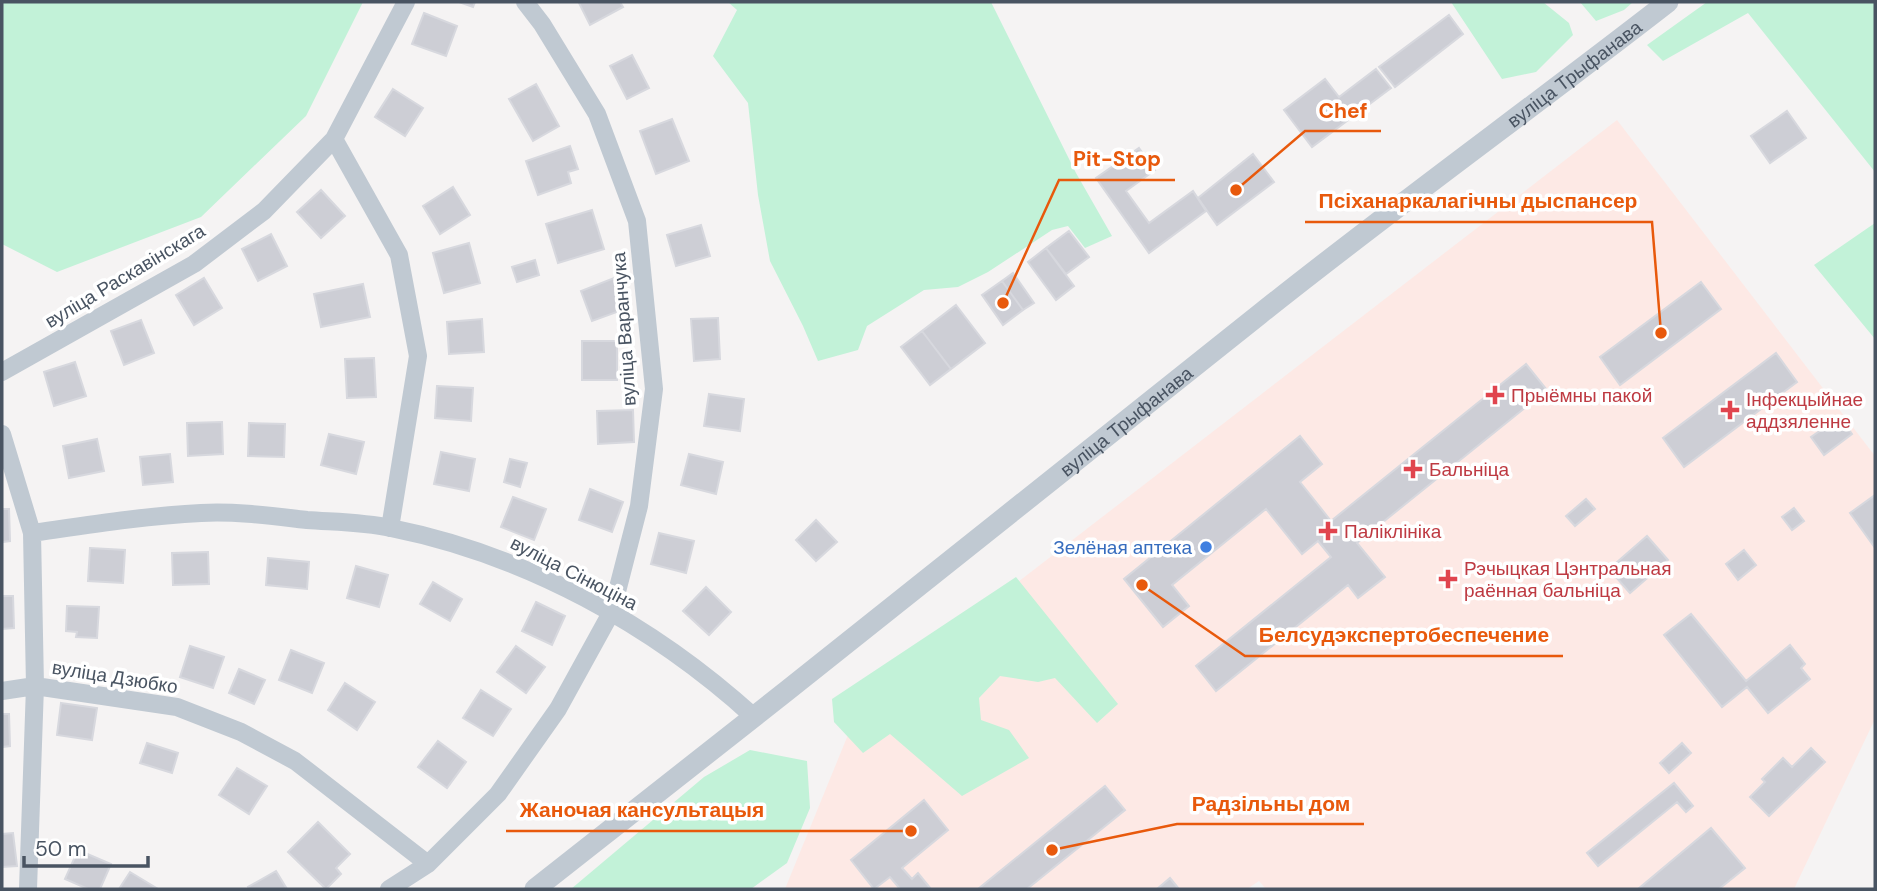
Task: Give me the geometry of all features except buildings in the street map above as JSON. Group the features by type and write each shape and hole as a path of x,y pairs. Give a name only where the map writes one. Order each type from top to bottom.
{"street":[{"name":"вуліца Раскавінскага","path":"2,372 194,264 264,211 334,139 406,2"},
{"name":"вуліца Варанчука","path":"389,889 428,864 498,794 558,709 611,611 639,506 654,389 637,221 597,114 542,23 525,2"},
{"name":"вуліца Трыфанава","path":"535,889 1310,275 1668,2"},
{"path":"334,139 399,255 418,356 390,528"},
{"path":"2,434 32,533 35,686 28,889"},
{"name":"вуліца Сінюціна","path":"32,533 114,521 204,513 283,517 390,528 499,558 611,611 723,688 754,717"},
{"name":"вуліца Дзюбко","path":"2,691 35,686 177,707 241,732 295,761 428,864"}],"shaded area":[{"name":"Рэчыцкая Цэнтральная раённая бальніца","path":"1617,120 1875,456 1875,719 1794,889 1266,889 1259,881 1247,889 785,889 861,703"}],"green space":[{"path":"2,2 363,2 306,116 201,217 57,272 2,244"},
{"path":"728,2 991,2 1076,173 1112,236 1085,248 1068,226 1052,230 988,272 958,287 924,290 867,326 858,350 818,361 770,261 758,195 748,103 713,56 737,10"},
{"path":"1451,2 1543,2 1569,23 1573,35 1536,72 1502,79"},
{"path":"1580,2 1633,2 1624,10 1596,21"},
{"path":"1707,2 1875,2 1875,172 1748,13 1663,61 1647,45"},
{"path":"1875,223 1875,339 1814,265"},
{"path":"1016,577 1118,704 1097,723 1055,678 1038,682 1000,676 979,698 981,720 1009,730 1029,758 962,796 890,734 863,753 834,722 832,699"},
{"path":"750,750 807,761 810,808 787,863 751,889 571,889 704,777"}],"place":[{"name":"Chef","path":"1236,190"},
{"name":"Pit-Stop","path":"1003,303"},
{"name":"Псіханаркалагічны дыспансер","path":"1661,333"},
{"name":"Прыёмны пакой","path":"1495,395"},
{"name":"Інфекцыйнае аддзяленне","path":"1730,410"},
{"name":"Бальніца","path":"1413,469"},
{"name":"Паліклініка","path":"1328,531"},
{"name":"Зелёная аптека","path":"1206,547"},
{"name":"Рэчыцкая Цэнтральная раённая бальніца","path":"1448,579"},
{"name":"Белсудэкспертобеспечение","path":"1142,585"},
{"name":"Жаночая кансультацыя","path":"911,831"},
{"name":"Радзільны дом","path":"1052,850"}]}
